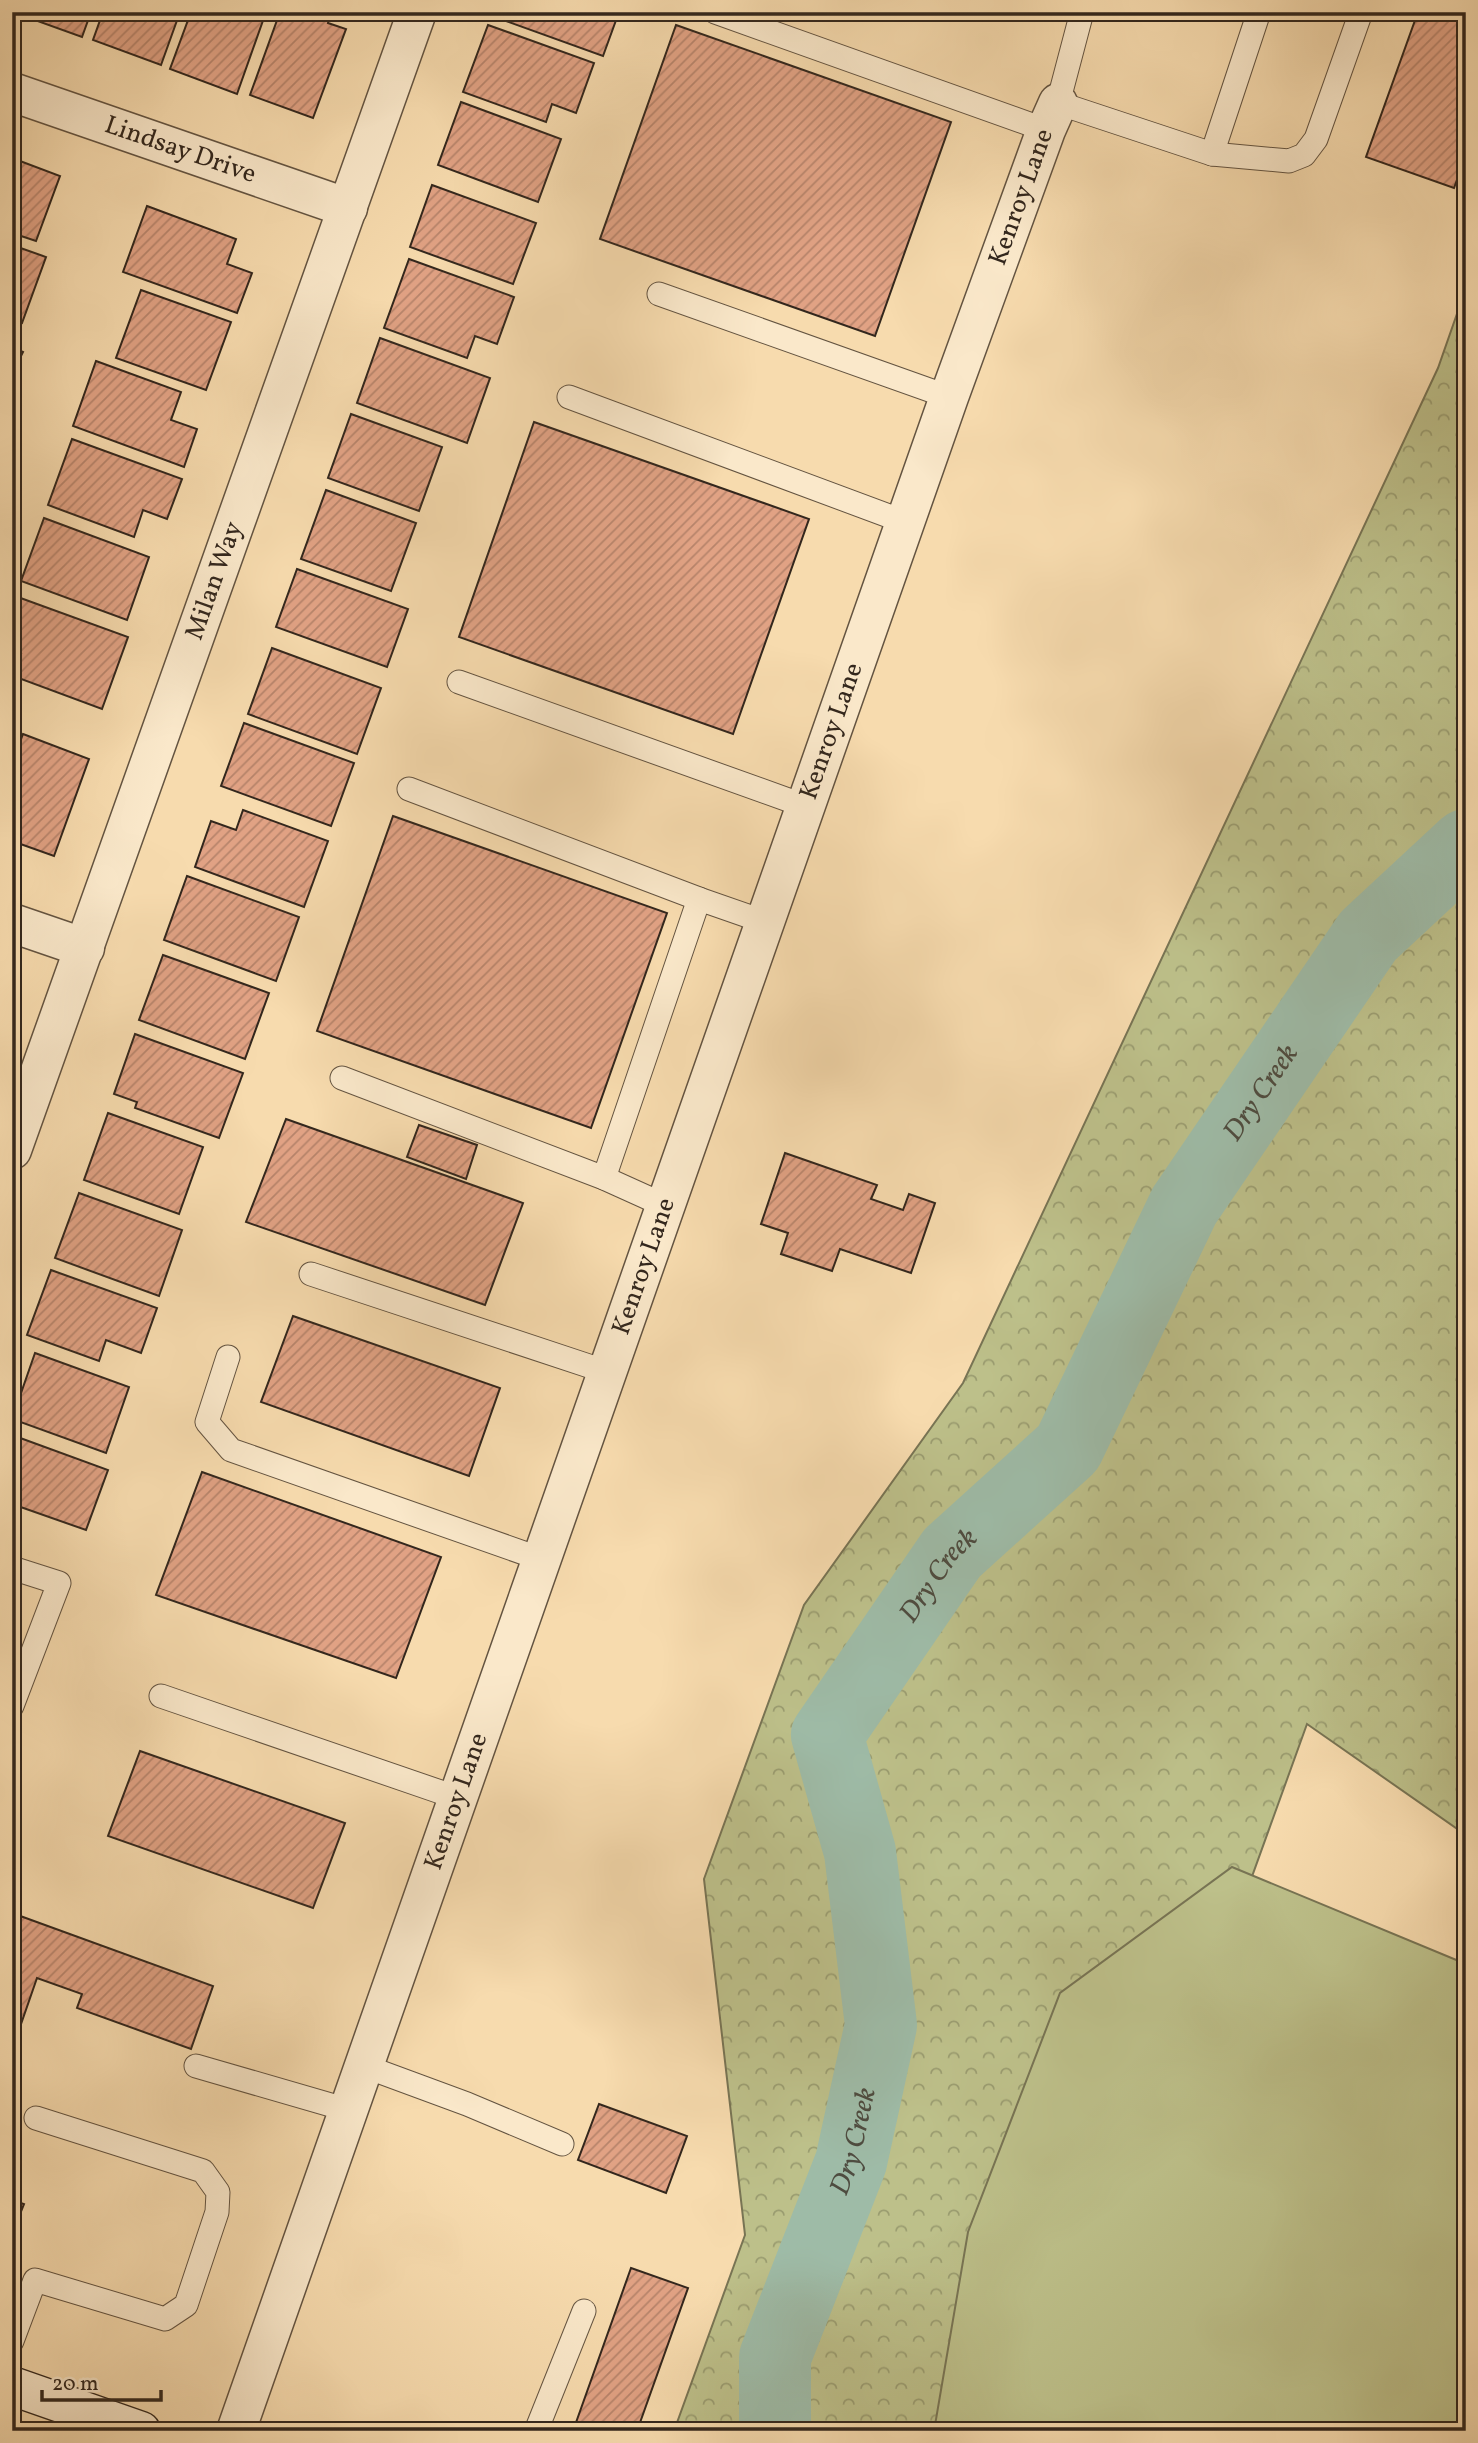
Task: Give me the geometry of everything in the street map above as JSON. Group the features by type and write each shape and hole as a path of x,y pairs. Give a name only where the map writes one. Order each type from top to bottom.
{"street":[{"name":"Milan Way","path":"12,1150 416,12"},
{"name":"Lindsay Drive","path":"12,92 348,208"},
{"name":"Kenroy Lane","path":"236,2431 949,397 1052,117"},
{"path":"12,923 85,948"},
{"path":"13,2388 141,2431"}],"lane":[{"path":"715,12 1052,117 1212,154 1289,161 1304,155 1316,139 1361,12"},
{"path":"1052,117 1082,12"},
{"path":"1212,154 1259,12"},
{"path":"659,294 949,397"},
{"path":"569,397 905,522"},
{"path":"459,681 805,806"},
{"path":"409,789 765,922"},
{"path":"604,1178 699,899"},
{"path":"342,1078 604,1178 666,1206"},
{"path":"311,1274 607,1372"},
{"path":"228,1357 207,1422 231,1450 541,1559"},
{"path":"12,1568 59,1583 12,1706"},
{"path":"161,1696 458,1798"},
{"path":"196,2066 348,2110"},
{"path":"364,2066 467,2104 562,2144"},
{"path":"12,2341 36,2280 165,2319 186,2305 217,2212 218,2192 203,2171 36,2118"},
{"path":"536,2431 584,2311"}],"green space":[{"path":"1466,288 1466,1835 1307,1724 1052,2431 674,2431 745,2235 704,1879 804,1605 963,1383 1438,368"},
{"path":"1232,1867 1466,1964 1466,2431 934,2431 968,2232 1060,1993"}],"building":[{"path":"91,12 82,37 18,14"},
{"path":"103,12 180,12 161,65 93,40"},
{"path":"191,12 266,12 237,94 170,69"},
{"path":"280,12 331,12 328,23 346,29 313,118 250,95"},
{"path":"494,12 619,12 603,56 492,16"},
{"path":"1418,12 1466,12 1466,155 1454,188 1366,157"},
{"path":"488,25 594,63 576,113 552,104 546,122 463,92"},
{"path":"676,25 951,122 875,336 600,239"},
{"path":"461,102 561,139 538,202 438,165"},
{"path":"12,158 60,176 36,241 12,233"},
{"path":"432,185 536,223 513,284 410,247"},
{"path":"147,206 236,239 227,264 252,273 237,313 123,272"},
{"path":"12,245 46,257 22,323 12,320"},
{"path":"409,259 514,297 497,344 475,336 467,358 384,328"},
{"path":"141,290 231,322 206,390 116,358"},
{"path":"380,338 490,378 467,443 357,403"},
{"path":"12,347 23,352 12,374"},
{"path":"96,361 181,392 171,420 197,429 184,467 73,426"},
{"path":"351,414 442,447 419,511 328,478"},
{"path":"534,422 809,519 733,734 459,637"},
{"path":"72,439 182,479 167,519 143,510 134,537 48,505"},
{"path":"326,490 416,523 391,591 301,559"},
{"path":"44,518 149,557 127,620 21,581"},
{"path":"297,569 408,609 387,667 276,627"},
{"path":"15,596 128,637 102,709 13,676 21,654 12,651 12,602"},
{"path":"272,648 381,688 357,754 248,714"},
{"path":"244,723 354,763 331,826 221,786"},
{"path":"23,734 89,759 54,856 12,841 12,763"},
{"path":"243,810 328,841 304,907 195,867 211,821 236,830"},
{"path":"393,816 667,913 591,1128 317,1031"},
{"path":"187,876 299,917 276,981 164,940"},
{"path":"163,955 269,993 245,1059 139,1020"},
{"path":"135,1034 243,1073 219,1138 135,1108 137,1102 114,1094"},
{"path":"108,1113 203,1147 179,1214 84,1180"},
{"path":"286,1119 523,1203 485,1305 246,1222"},
{"path":"419,1125 477,1145 466,1179 407,1157"},
{"path":"785,1153 877,1185 871,1199 903,1210 909,1194 935,1203 911,1273 840,1249 832,1271 781,1254 788,1233 761,1224"},
{"path":"79,1193 182,1230 159,1296 55,1258"},
{"path":"51,1270 157,1308 141,1353 106,1340 99,1361 27,1335"},
{"path":"293,1316 500,1388 469,1476 261,1402"},
{"path":"35,1353 129,1387 106,1453 12,1419"},
{"path":"12,1435 108,1470 86,1530 12,1504"},
{"path":"202,1472 441,1557 396,1678 156,1595"},
{"path":"140,1751 345,1823 313,1908 108,1836"},
{"path":"12,1913 213,1986 191,2049 77,2008 82,1994 37,1978 12,2050"},
{"path":"599,2104 687,2136 666,2193 578,2160"},
{"path":"12,2159 20,2162 12,2183"},
{"path":"12,2200 24,2204 12,2234"},
{"path":"631,2268 688,2288 637,2431 573,2431"}],"waterway":[{"name":"Dry Creek","path":"775,2431 775,2357 851,2162 881,2025 860,1852 827,1735 952,1553 1068,1448 1184,1206 1368,936 1466,845"}]}
